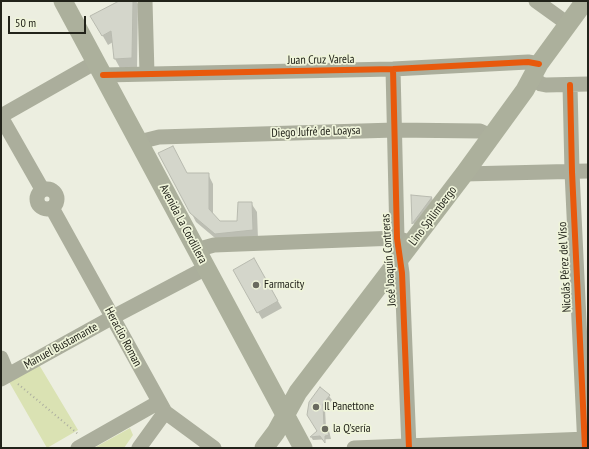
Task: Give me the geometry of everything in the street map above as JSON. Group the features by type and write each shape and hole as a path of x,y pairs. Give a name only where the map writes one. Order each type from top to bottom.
{"main road":[{"name":"Avenida La Cordillera","path":"63,1 303,448"},
{"name":"Lino Spilimbergo","path":"264,448 276,432 298,392 400,260 405,241 464,174 525,90 536,70 585,1"}],"street":[{"path":"145,1 147,74"},
{"path":"536,1 568,24"},
{"name":"Juan Cruz Varela","path":"2,112 99,68 147,74 393,70 528,62 536,70 541,84 588,84"},
{"name":"José Joaquín Contreras","path":"393,70 395,130 405,241"},
{"name":"Nicolás Pérez del Viso","path":"570,85 572,172 586,442"},
{"name":"Heraclio Roman","path":"2,112 42,189 37,197 38,203 45,209 52,208 162,407 214,448"},
{"name":"Diego Jufré de Loaysa","path":"139,142 159,137 395,130 480,131 492,136"},
{"path":"464,174 588,172"},
{"path":"196,250 214,244 405,241"},
{"name":"José Joaquín Contreras","path":"400,260 402,273 408,447"},
{"name":"Manuel Bustamante","path":"4,377 206,268"},
{"path":"1,358 4,377"},
{"path":"83,445 162,407"},
{"path":"140,448 162,407"},
{"path":"354,448 586,442"}],"path":[{"path":"4,377 83,445"}],"green space":[{"path":"38,363 78,430 47,448 8,380"},
{"path":"130,428 133,435 124,448 94,448"}],"building":[{"path":"119,1 133,1 132,58 114,59 111,31 102,36 90,16"},
{"path":"173,146 187,173 209,173 209,209 220,221 237,221 238,202 252,202 253,230 215,234 190,213 158,153"},
{"path":"411,195 432,197 412,224"},
{"name":"Farmacity","path":"254,258 278,301 257,313 233,270"},
{"name":"Il Panettone","path":"320,387 330,395 323,404 324,427 327,426 329,435 325,436 325,443 320,436 310,437 317,431 307,415 309,402"}],"cycle path":[{"path":"103,75 393,69 528,62 539,64"},
{"path":"393,69 397,238 402,273 409,448"},
{"path":"570,85 572,172 585,448"}],"place":[{"name":"Farmacity","path":"256,285"},
{"name":"Il Panettone","path":"316,407"},
{"name":"la Q'sería","path":"325,429"}]}
